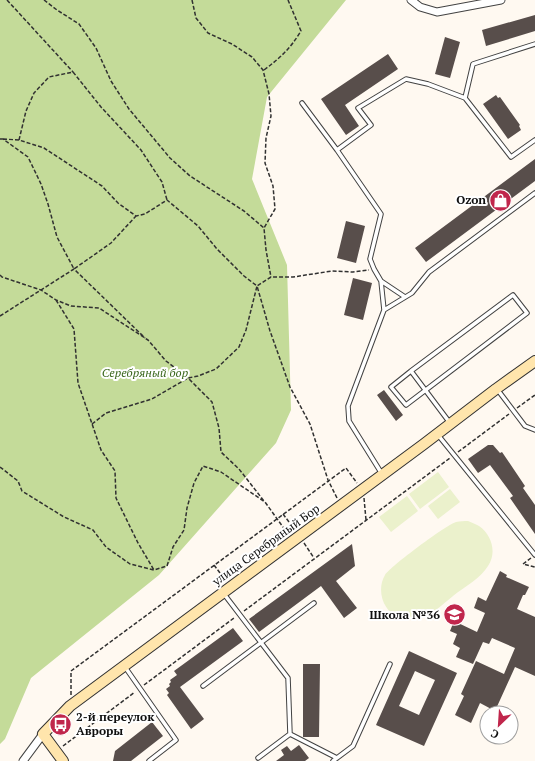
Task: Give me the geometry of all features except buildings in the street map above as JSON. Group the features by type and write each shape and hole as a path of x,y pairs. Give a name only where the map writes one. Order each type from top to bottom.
{"street":[{"path":"411,0 420,7 437,12 501,0"},
{"name":"улица Серебряный Бор","path":"23,761 43,734 70,706 363,490 496,389 535,362"},
{"path":"43,734 63,761"}],"lane":[{"path":"465,98 474,64 535,44"},
{"path":"337,150 371,125 358,108 406,79 428,84 465,98 511,157 535,140"},
{"path":"302,103 337,150 381,214 370,258 381,281 384,310 348,406 349,422 383,475"},
{"path":"384,310 412,293 429,272 535,193"},
{"path":"381,281 405,297"},
{"path":"513,295 527,313 406,405 391,387 412,371 513,295"},
{"path":"412,371 451,423"},
{"path":"496,389 525,426 535,430"},
{"path":"437,434 535,556"},
{"path":"227,590 240,614 288,678 290,734"},
{"path":"203,686 314,603"},
{"path":"333,761 353,746 390,664"},
{"path":"124,666 176,740 149,761"},
{"path":"290,734 338,758"},
{"path":"258,758 290,734"}],"path":[{"path":"6,0 73,72 100,107 141,150 162,182 167,200 198,226 233,265 257,286 270,331 290,387 310,424 328,480 341,506"},
{"path":"44,0 79,24 96,48 111,81 129,109 170,158 190,176 244,212 264,228"},
{"path":"192,0 196,18 208,33 232,44 252,57 263,70 269,94 271,116 266,138 265,163 274,186 275,209 264,228 271,277"},
{"path":"263,70 281,58 294,44 301,31 288,0"},
{"path":"19,140 26,111 34,93 50,78 73,72"},
{"path":"0,139 19,140 44,148 102,186 118,203 136,216"},
{"path":"3,139 28,157 41,184 57,237 74,270 148,340 166,361 188,378 212,402 219,428 221,452 239,470 265,502 293,541"},
{"path":"0,316 74,270 111,243 136,216 145,214 167,200"},
{"path":"92,424 106,413 152,400 188,378 216,369 239,347 246,330 257,286 271,277 293,277 332,271 353,272 374,269"},
{"path":"0,275 41,290 56,300 71,306 99,308 148,340"},
{"path":"56,300 74,329 78,383 101,450 115,471 116,498 154,570"},
{"path":"55,751 535,395"},
{"path":"0,467 18,481 22,491 64,517 93,530 106,547 130,564 154,570 167,566 173,547 184,530 187,508 194,483 203,466 221,472 265,502"},
{"path":"70,706 71,671 346,468 363,490 366,520"},
{"path":"535,556 523,564 535,567"},
{"path":"214,565 227,590"}],"green space":[{"name":"Серебряный бор","path":"0,0 346,0 267,97 252,179 287,265 291,410 276,443 159,575 31,678 5,739 0,744"},
{"path":"438,472 449,487 420,509 409,494"},
{"path":"450,489 460,502 438,519 428,506"},
{"path":"407,496 418,511 391,532 379,517"},
{"path":"460,521 468,521 479,526 487,534 492,544 493,550 491,561 485,570 472,582 428,615 418,619 407,620 394,615 389,611 385,606 381,594 381,587 382,581 389,570 407,555 450,525"}],"place":[{"name":"Ozon","path":"501,200"},
{"name":"Школа №36","path":"455,615"},
{"name":"2-й переулок Авроры","path":"61,724"}]}
